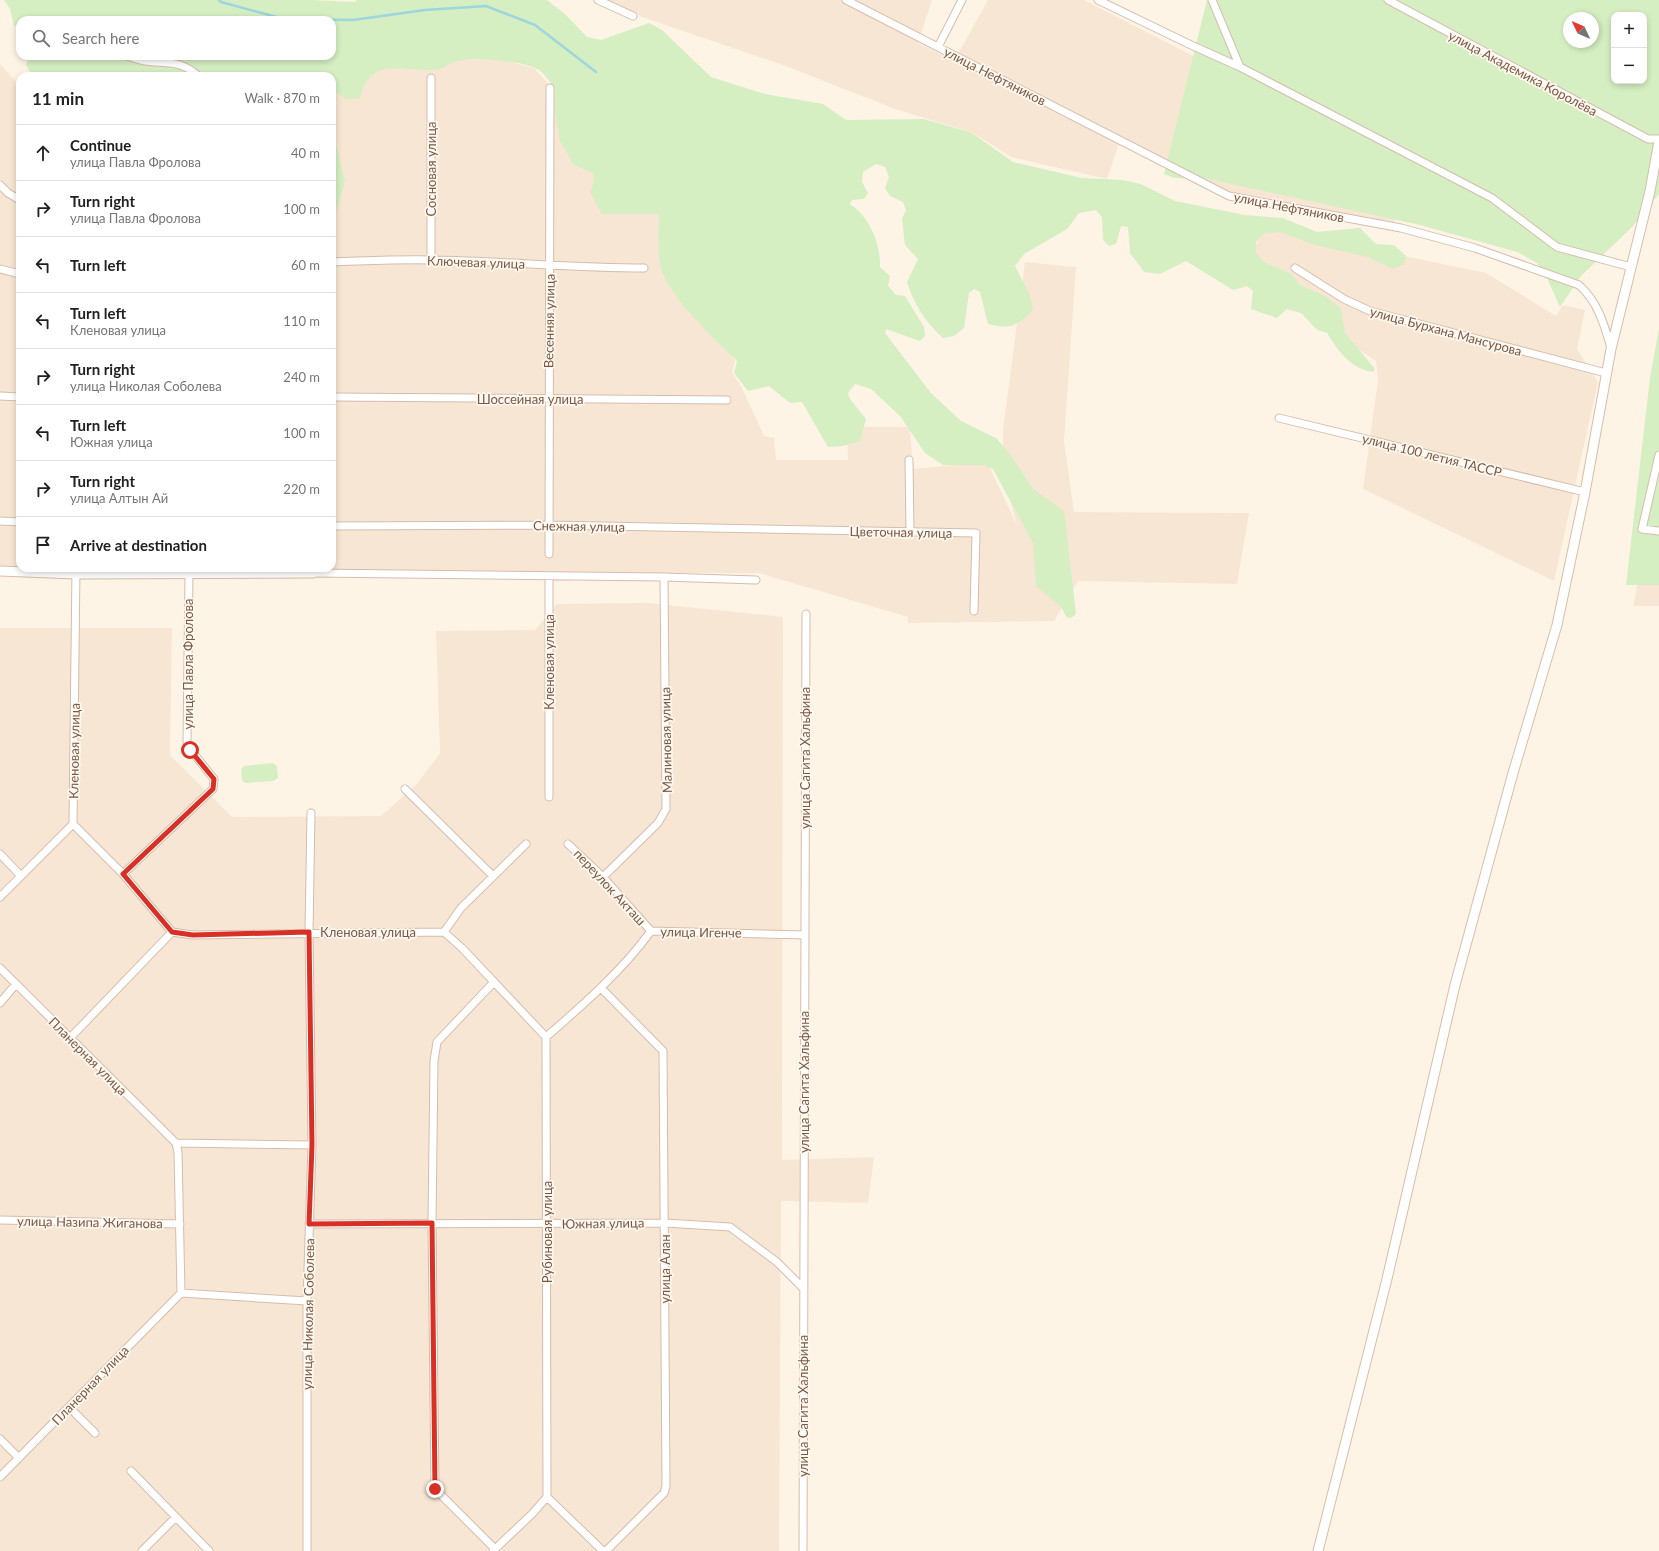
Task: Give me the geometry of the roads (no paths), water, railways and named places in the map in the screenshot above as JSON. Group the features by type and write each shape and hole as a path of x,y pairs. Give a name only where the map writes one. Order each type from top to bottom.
{"street":[{"path":"598,0 633,16"},
{"name":"улица Нефтяников","path":"846,0 907,33 938,47 1229,196 1401,228 1475,248 1579,285 1588,294 1601,316 1611,348"},
{"path":"938,47 962,0"},
{"path":"1098,0 1240,67 1492,198 1557,247 1631,267"},
{"path":"1212,0 1240,67"},
{"name":"улица Академика Королёва","path":"1388,0 1615,122 1648,139 1659,140"},
{"path":"141,60 180,64 194,72"},
{"name":"Сосновая улица","path":"431,78 432,260"},
{"name":"Весенняя улица","path":"549,554 548,399 550,88"},
{"path":"1318,1551 1387,1279 1455,985 1513,773 1557,625 1585,492 1611,348 1650,191 1659,140"},
{"path":"0,185 8,193 16,198"},
{"name":"Ключевая улица","path":"336,262 432,260 550,264 604,268 644,268"},
{"name":"улица Бурхана Мансурова","path":"1295,268 1344,299 1370,311 1606,373"},
{"path":"0,269 16,273"},
{"path":"0,396 16,397"},
{"name":"Шоссейная улица","path":"336,397 727,400"},
{"name":"улица 100 летия ТАССР","path":"1279,418 1585,492"},
{"path":"1659,455 1642,529 1659,531"},
{"path":"909,460 910,532"},
{"path":"0,521 16,522"},
{"name":"Снежная улица","path":"336,526 550,525 827,530"},
{"name":"Цветочная улица","path":"827,530 976,533 974,611"},
{"path":"0,571 16,571"},
{"name":"Кленовая улица","path":"73,824 76,572"},
{"path":"114,572 189,574 664,577 756,580"},
{"name":"улица Павла Фролова","path":"123,874 213,789 214,779 190,750 187,742 189,574"},
{"name":"Кленовая улица","path":"549,576 549,797"},
{"name":"Малиновая улица","path":"602,877 658,823 666,809 664,577"},
{"name":"улица Сагита Хальфина","path":"803,1551 806,614"},
{"path":"405,790 493,876"},
{"name":"улица Николая Соболева","path":"307,1551 307,1301 312,1145 309,932 311,813"},
{"path":"0,897 73,824 123,874 172,932 70,1038"},
{"path":"526,844 461,908 444,932 462,948 493,983 546,1037"},
{"name":"переулок Акташ","path":"568,844 602,877 651,931"},
{"path":"0,854 21,876"},
{"name":"улица Игенче","path":"546,1037 601,988 639,948 651,931 804,935"},
{"name":"Кленовая улица","path":"172,932 193,935 309,932 444,932"},
{"name":"Планерная улица","path":"0,968 176,1143"},
{"path":"493,983 437,1042 434,1061 432,1223 435,1489 494,1550 532,1514 547,1497 603,1551"},
{"path":"0,1003 16,984"},
{"name":"улица Алан","path":"601,988 663,1051 665,1223 666,1486 664,1493 606,1551"},
{"name":"Рубиновая улица","path":"546,1037 547,1497"},
{"path":"307,1301 181,1293 178,1152 176,1143 312,1145"},
{"name":"улица Назипа Жиганова","path":"0,1220 180,1224"},
{"name":"Южная улица","path":"309,1224 665,1223 730,1227 777,1262 803,1288"},
{"name":"Планерная улица","path":"0,1478 181,1293"},
{"path":"69,1407 94,1433"},
{"path":"0,1439 19,1458"},
{"path":"131,1471 209,1551"},
{"path":"142,1551 176,1517"}],"waterway":[{"path":"219,0 221,2 273,16"},
{"path":"336,20 353,20 425,10 486,6 535,25 596,72"}]}
